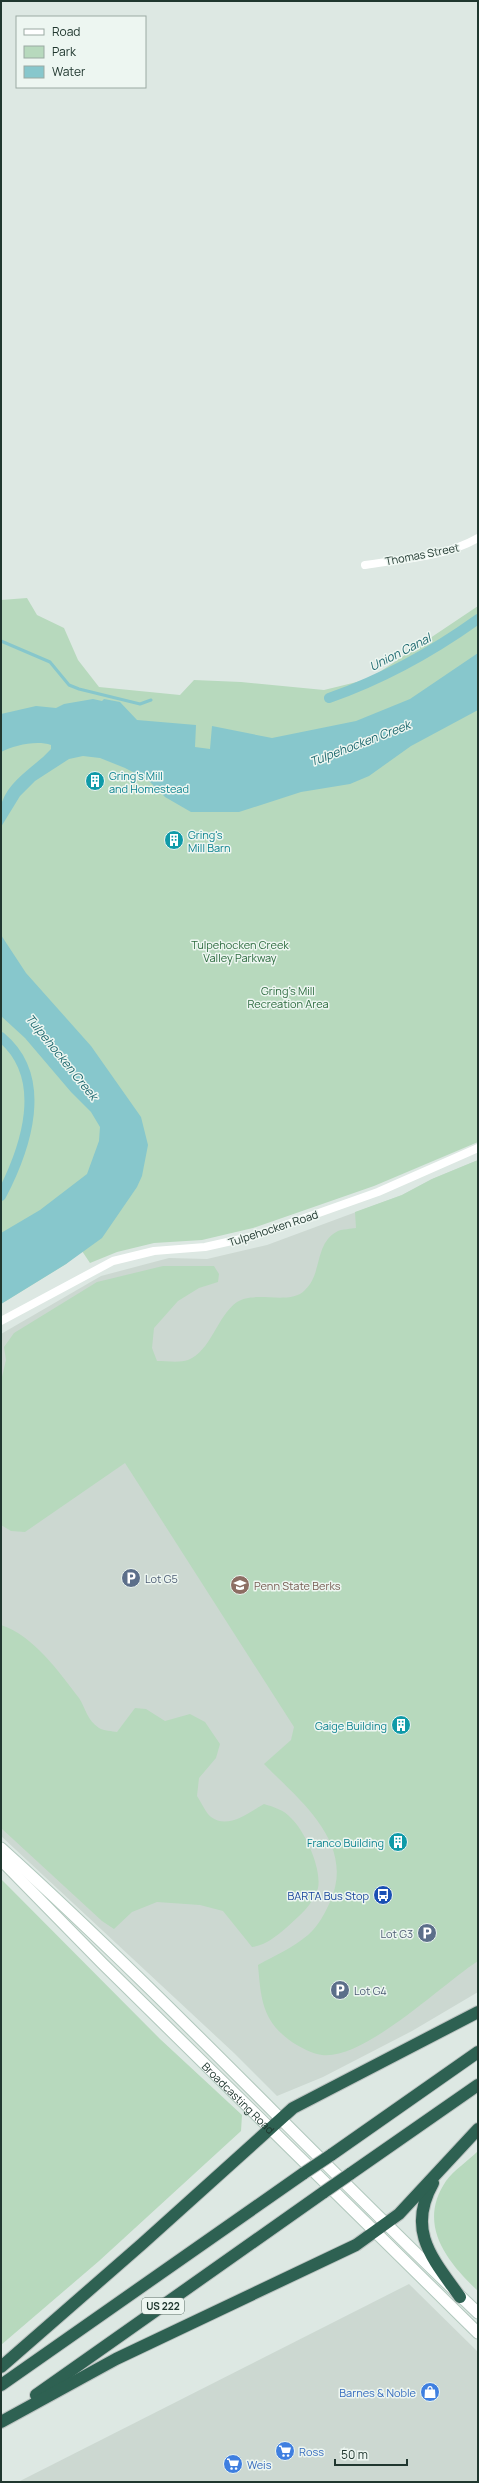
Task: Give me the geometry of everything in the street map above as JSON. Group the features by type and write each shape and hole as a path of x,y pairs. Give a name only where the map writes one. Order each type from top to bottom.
{"highway":[{"path":"1,2367 299,2104 478,2012"},
{"name":"US 222","path":"1,2385 478,2052"},
{"name":"US 222","path":"1,2421 324,2192 478,2085"},
{"path":"1,2421 116,2359 356,2245 399,2214 478,2129"},
{"path":"440,2170 424,2206 422,2231 426,2247 460,2297"}],"street":[{"name":"Thomas Street","path":"365,565 431,554 464,546 478,538"},
{"name":"Tulpehocken Road","path":"1,1321 113,1261 154,1251 205,1247 254,1236 378,1192 478,1148"},
{"name":"Broadcasting Road","path":"1,1848 108,1947 478,2314"},
{"name":"Broadcasting Road","path":"1,1860 478,2333"}],"shaded area":[{"name":"Penn State Berks","path":"478,1160 478,1992 412,2031 323,2077 277,2096 234,2053 1,1836 1,1334 101,1276 169,1258 207,1259 267,1245 402,1195 432,1179"},
{"path":"409,2284 478,2352 478,2482 18,2482"}],"green space":[{"name":"Gring's Mill Recreation Area","path":"27,598 37,615 64,628 78,660 99,687 180,695 194,680 241,682 324,690 369,679 478,606 478,1142 374,1186 253,1228 202,1240 154,1243 117,1252 90,1263 82,1251 66,1264 1,1304 1,600"},
{"name":"Penn State Berks","path":"478,1160 478,1961 381,2034 359,2046 340,2053 322,2055 306,2050 292,2042 274,2026 262,1999 258,1965 297,1943 312,1931 329,1905 336,1879 336,1859 330,1841 320,1824 293,1792 264,1764 291,1740 294,1727 125,1463 25,1532 11,1531 1,1525 1,1381 6,1360 4,1347 14,1333 97,1282 163,1266 214,1266 219,1274 218,1282 199,1288 178,1301 154,1328 152,1348 157,1361 177,1362 188,1360 203,1349 224,1316 237,1302 253,1297 291,1297 299,1295 305,1290 311,1283 322,1250 330,1236 340,1230 356,1228 355,1212 402,1195 432,1179"},
{"path":"1,1625 24,1637 54,1666 79,1698 92,1721 101,1729 117,1732 135,1708 146,1709 165,1721 190,1714 205,1722 220,1744 216,1758 199,1778 197,1796 209,1815 218,1821 231,1821 264,1804 282,1811 291,1818 307,1841 315,1861 319,1880 316,1894 305,1910 274,1937 262,1944 252,1947 223,1911 200,1905 157,1902 132,1912 114,1929 102,1921 1,1828"},
{"path":"1,1879 160,2039 242,2115 241,2131 99,2261 1,2345"},
{"path":"478,2151 478,2291 455,2267 446,2254 439,2241 435,2227 434,2212 438,2197 446,2181"}],"water":[{"name":"Tulpehocken Creek","path":"478,653 478,710 411,746 369,776 350,784 301,792 239,812 191,812 165,797 148,780 125,768 100,758 83,756 69,759 35,781 20,796 1,827 1,805 6,794 17,780 51,749 51,745 32,743 12,747 1,752 1,714 36,706 56,708 64,704 93,699 102,701 104,699 120,702 137,720 196,725 195,747 210,749 212,726 272,738 356,721 410,699"},
{"name":"Tulpehocken Creek","path":"1,935 26,973 91,1046 141,1117 148,1145 142,1176 137,1187 102,1238 66,1264 1,1304 1,1233 40,1210 87,1174 99,1141 100,1127 91,1112 71,1092 25,1038 1,1016"}],"waterway":[{"name":"Union Canal","path":"329,698 349,691 406,664 443,643 478,619"},
{"path":"1,641 50,662 69,685 79,689 140,704 151,700"},
{"name":"Union Canal","path":"1,1037 16,1054 25,1072 29,1093 29,1114 25,1135 18,1157 1,1196"}],"place":[{"name":"Gring's Mill and Homestead","path":"95,781"},
{"name":"Gring's Mill Barn","path":"174,840"},
{"name":"Lot G5","path":"131,1578"},
{"name":"Penn State Berks","path":"240,1585"},
{"name":"Gaige Building","path":"401,1725"},
{"name":"Franco Building","path":"398,1842"},
{"name":"BARTA Bus Stop","path":"383,1895"},
{"name":"Lot G3","path":"427,1933"},
{"name":"Lot G4","path":"340,1990"},
{"name":"Barnes & Noble","path":"430,2392"},
{"name":"Ross","path":"285,2451"},
{"name":"Weis","path":"233,2464"}],"park label":[{"name":"Tulpehocken Creek Valley Parkway","path":"240,950"}]}
